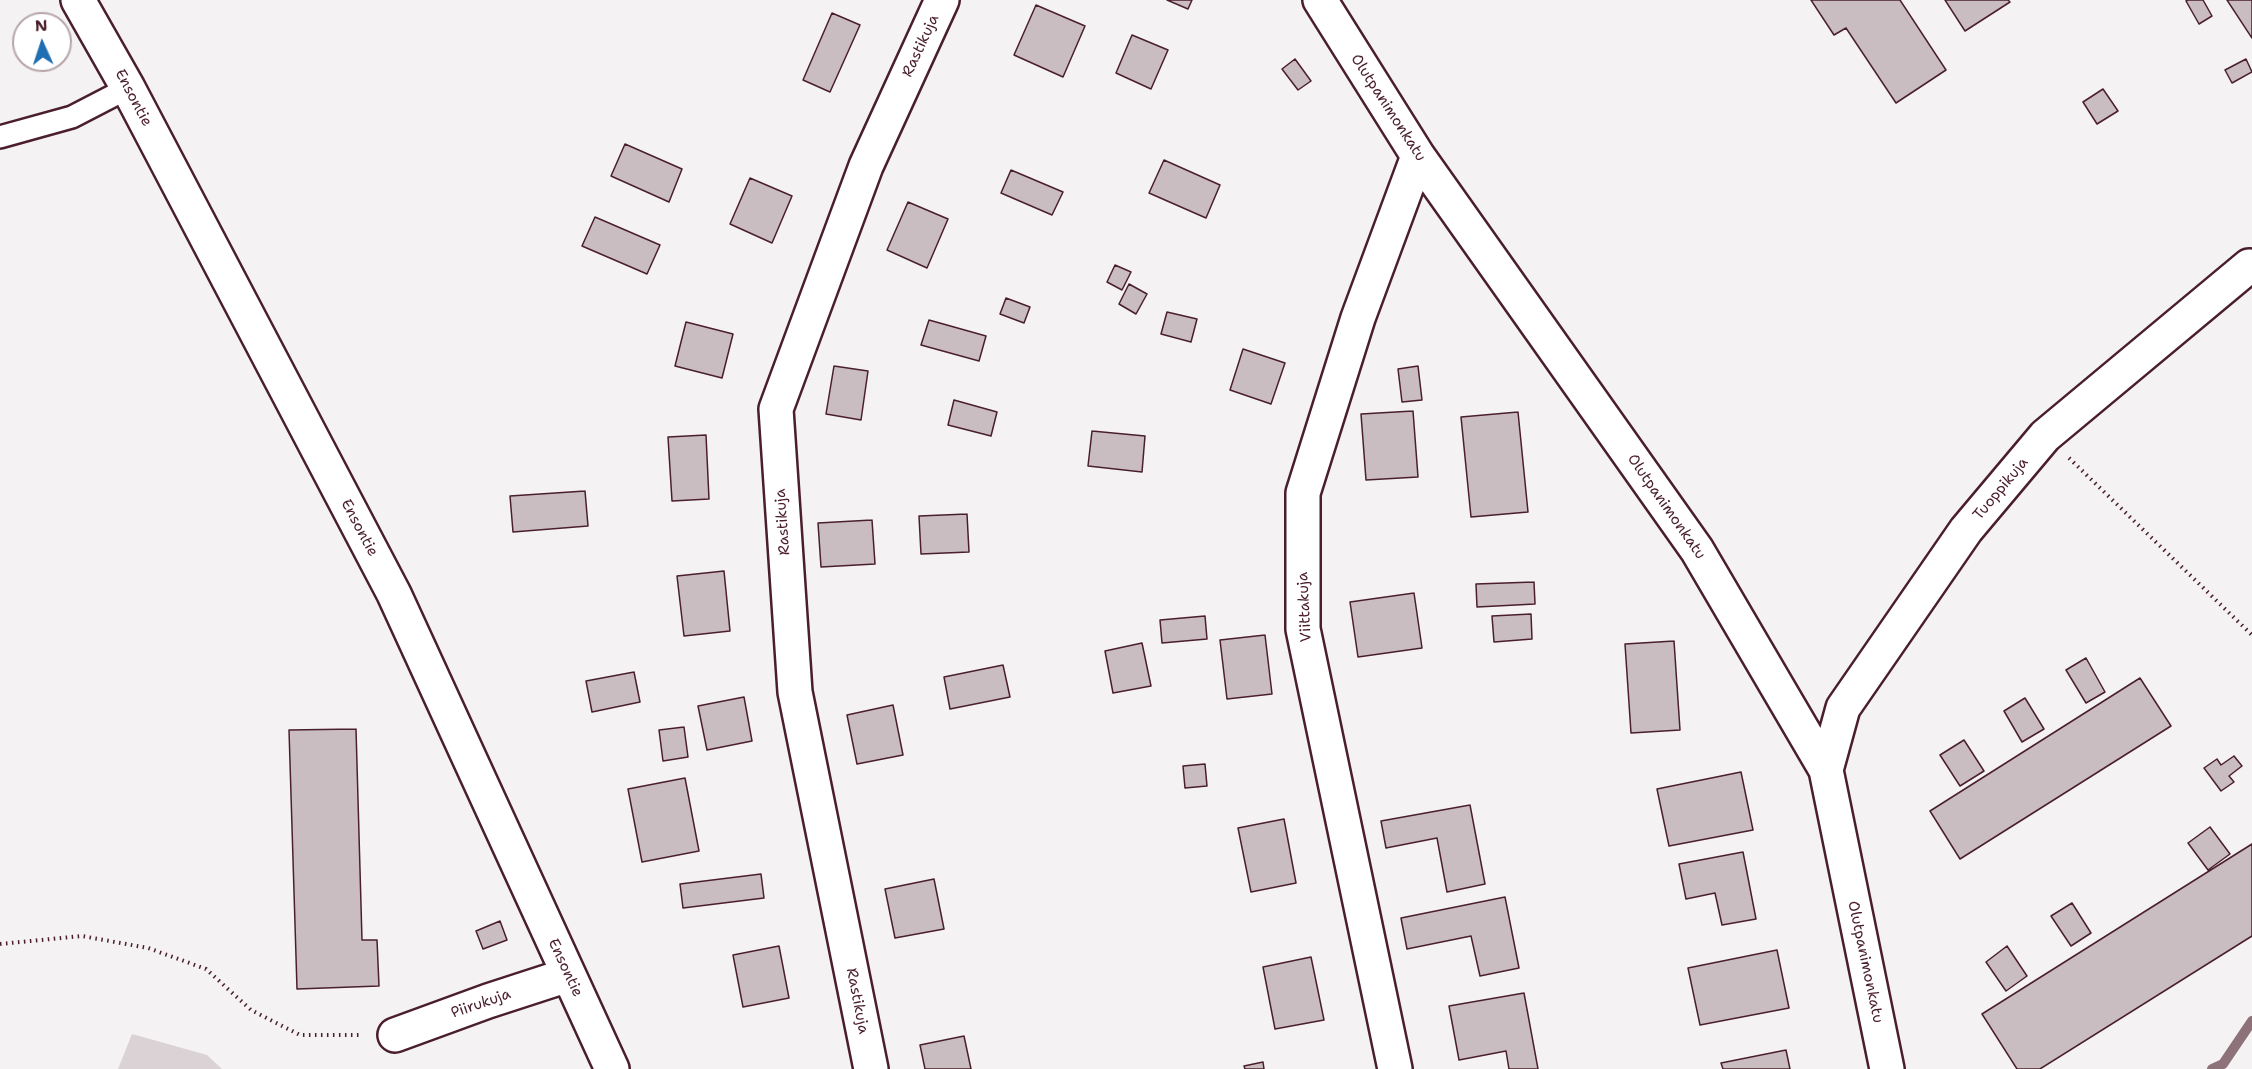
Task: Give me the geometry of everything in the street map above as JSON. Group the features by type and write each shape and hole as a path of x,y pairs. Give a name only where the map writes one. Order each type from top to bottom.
{"street":[{"name":"Ensontie","path":"78,0 128,88 394,594 612,1069"},
{"name":"Rastikuja","path":"871,1069 795,692 776,409 866,166 942,0"},
{"name":"Olutpanimonkatu","path":"1320,0 1418,156 1697,550 1826,770 1887,1069"},
{"name":"Viittakuja","path":"1395,1069 1304,629 1303,493 1358,318 1418,156"},
{"name":"Tuoppikuja","path":"1826,770 1843,708 1966,530 2045,436 2249,266"},
{"name":"Piirukuja","path":"395,1035 568,975"}],"lane":[{"path":"0,137 72,117 128,88"}],"path":[{"path":"2045,436 2252,634"},
{"path":"0,944 82,936 148,948 206,969 251,1011 300,1035 395,1035"}],"shaded area":[{"path":"132,1034 207,1055 222,1069 118,1069"}],"building":[{"path":"1167,0 1192,0 1188,9"},
{"path":"1811,0 1900,0 1946,70 1896,103 1846,28 1834,35"},
{"path":"1945,0 2008,0 2010,2 1965,31"},
{"path":"2203,0 2212,16 2199,24 2186,1"},
{"path":"2227,0 2252,0 2252,38"},
{"path":"1036,5 1085,26 1063,77 1014,55"},
{"path":"832,13 860,25 830,92 803,80"},
{"path":"1132,35 1168,50 1151,89 1116,73"},
{"path":"1295,59 1311,81 1298,90 1282,69"},
{"path":"2246,59 2252,72 2232,83 2225,70"},
{"path":"2103,89 2118,111 2097,124 2083,102"},
{"path":"625,144 682,169 669,202 611,176"},
{"path":"1164,160 1220,185 1206,218 1149,193"},
{"path":"1011,170 1063,192 1052,215 1001,193"},
{"path":"750,178 792,196 772,243 730,224"},
{"path":"908,202 948,219 927,268 887,250"},
{"path":"595,217 660,245 647,274 582,246"},
{"path":"1115,265 1131,272 1122,290 1107,282"},
{"path":"1129,284 1147,294 1136,314 1119,304"},
{"path":"1006,298 1030,307 1024,323 1000,314"},
{"path":"1167,312 1197,319 1191,342 1161,334"},
{"path":"929,320 986,336 979,361 921,345"},
{"path":"686,322 733,334 722,378 675,366"},
{"path":"1243,349 1285,363 1271,404 1230,390"},
{"path":"834,366 868,371 861,420 826,414"},
{"path":"1418,366 1422,400 1402,402 1398,369"},
{"path":"954,400 997,412 991,436 948,425"},
{"path":"1413,411 1418,477 1366,480 1361,414"},
{"path":"1518,412 1528,512 1471,517 1461,417"},
{"path":"1092,431 1145,436 1142,472 1088,466"},
{"path":"706,435 709,499 672,501 668,437"},
{"path":"585,491 588,526 513,532 510,496"},
{"path":"967,514 969,552 921,554 919,516"},
{"path":"872,520 875,564 821,567 818,523"},
{"path":"724,571 730,631 684,636 677,576"},
{"path":"1534,582 1535,604 1477,607 1476,584"},
{"path":"1414,593 1422,648 1358,657 1350,602"},
{"path":"1531,614 1532,639 1494,642 1492,616"},
{"path":"1205,616 1207,639 1162,643 1160,620"},
{"path":"1265,635 1272,694 1227,699 1220,640"},
{"path":"1674,641 1680,730 1631,733 1625,644"},
{"path":"1142,643 1151,686 1113,693 1105,651"},
{"path":"2086,658 2105,692 2086,703 2066,670"},
{"path":"1003,665 1010,697 950,709 944,677"},
{"path":"634,672 640,702 592,712 586,681"},
{"path":"2140,678 2171,726 1960,859 1930,811"},
{"path":"744,697 752,741 707,750 698,706"},
{"path":"2025,698 2044,729 2022,742 2004,711"},
{"path":"893,705 903,755 857,764 847,715"},
{"path":"684,727 688,757 663,761 659,730"},
{"path":"356,729 362,940 377,940 379,986 297,989 289,730"},
{"path":"1964,740 1984,771 1960,786 1940,755"},
{"path":"2234,756 2242,766 2229,776 2234,782 2221,791 2204,768 2217,759 2221,765"},
{"path":"1205,764 1207,786 1185,788 1183,766"},
{"path":"1741,772 1753,830 1669,846 1657,789"},
{"path":"685,778 699,851 642,862 628,789"},
{"path":"1470,805 1485,884 1447,892 1437,838 1386,848 1381,821"},
{"path":"1284,819 1296,883 1251,892 1238,828"},
{"path":"2210,827 2230,854 2208,870 2188,843"},
{"path":"2252,844 2252,936 2040,1069 2017,1069 1982,1014"},
{"path":"1743,852 1756,919 1722,925 1715,893 1686,899 1679,864"},
{"path":"761,874 764,898 683,908 680,884"},
{"path":"934,879 944,929 895,938 885,889"},
{"path":"1505,897 1519,968 1480,976 1471,936 1407,949 1401,918"},
{"path":"2072,903 2091,933 2071,946 2051,916"},
{"path":"500,921 507,940 483,949 476,931"},
{"path":"779,946 789,998 743,1007 733,955"},
{"path":"2007,946 2027,976 2006,991 1986,962"},
{"path":"1777,950 1789,1008 1700,1025 1688,968"},
{"path":"1311,957 1324,1020 1275,1029 1263,967"},
{"path":"1524,993 1538,1069 1509,1069 1506,1051 1459,1060 1449,1006"},
{"path":"964,1036 971,1069 925,1069 920,1045"},
{"path":"1786,1050 1790,1069 1723,1069 1721,1063"},
{"path":"1263,1062 1264,1069 1245,1069 1244,1066"}],"waterway":[{"path":"2212,1069 2223,1064 2252,1021"}]}
